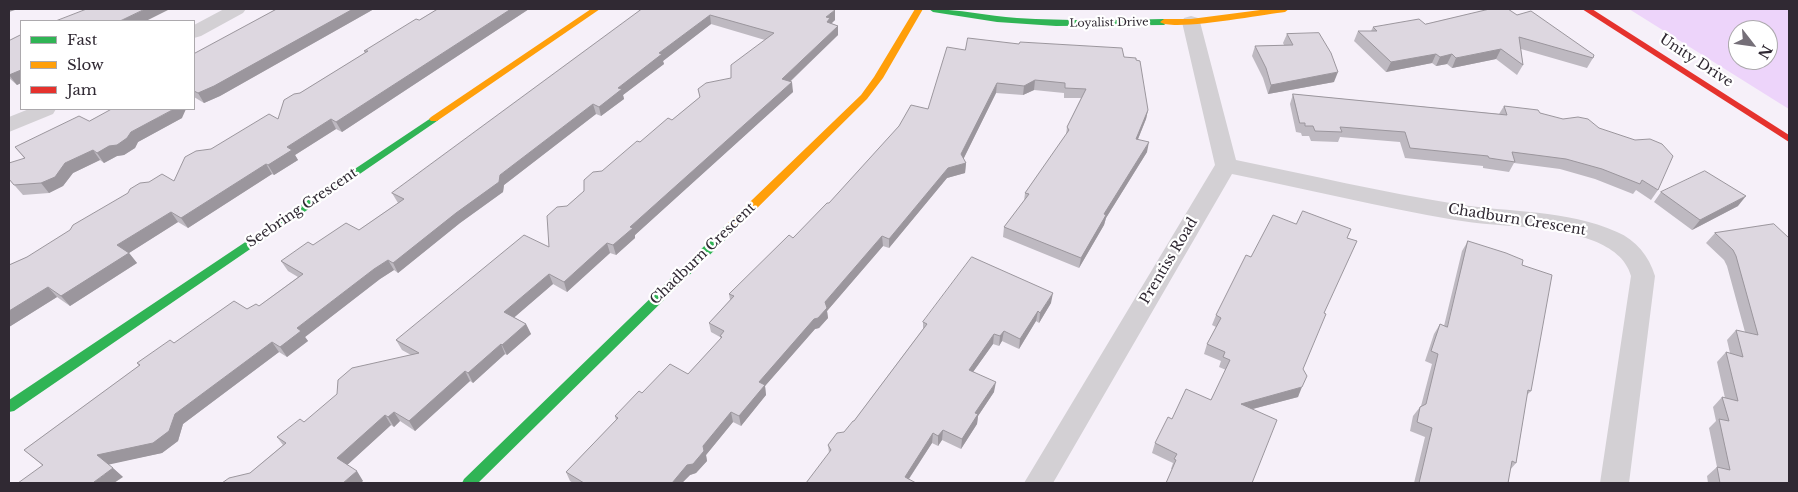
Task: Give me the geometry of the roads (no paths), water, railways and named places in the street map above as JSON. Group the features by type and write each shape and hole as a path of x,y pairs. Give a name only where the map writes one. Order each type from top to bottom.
{"street":[{"path":"195,31 237,9"},
{"name":"Seebring Crescent","path":"9,407 596,9"},
{"name":"Chadburn Crescent","path":"469,483 864,97 878,78 919,9"},
{"name":"Loyalist Drive","path":"933,9 997,19 1056,23 1191,22 1285,9"},
{"name":"Unity Drive","path":"1586,9 1789,139"},
{"path":"1191,22 1226,165"},
{"path":"9,125 44,110"},
{"name":"Chadburn Crescent","path":"1226,165 1458,212 1560,224 1604,235 1624,246 1638,261 1643,276 1616,483"},
{"name":"Prentiss Road","path":"1038,483 1226,165"}]}
